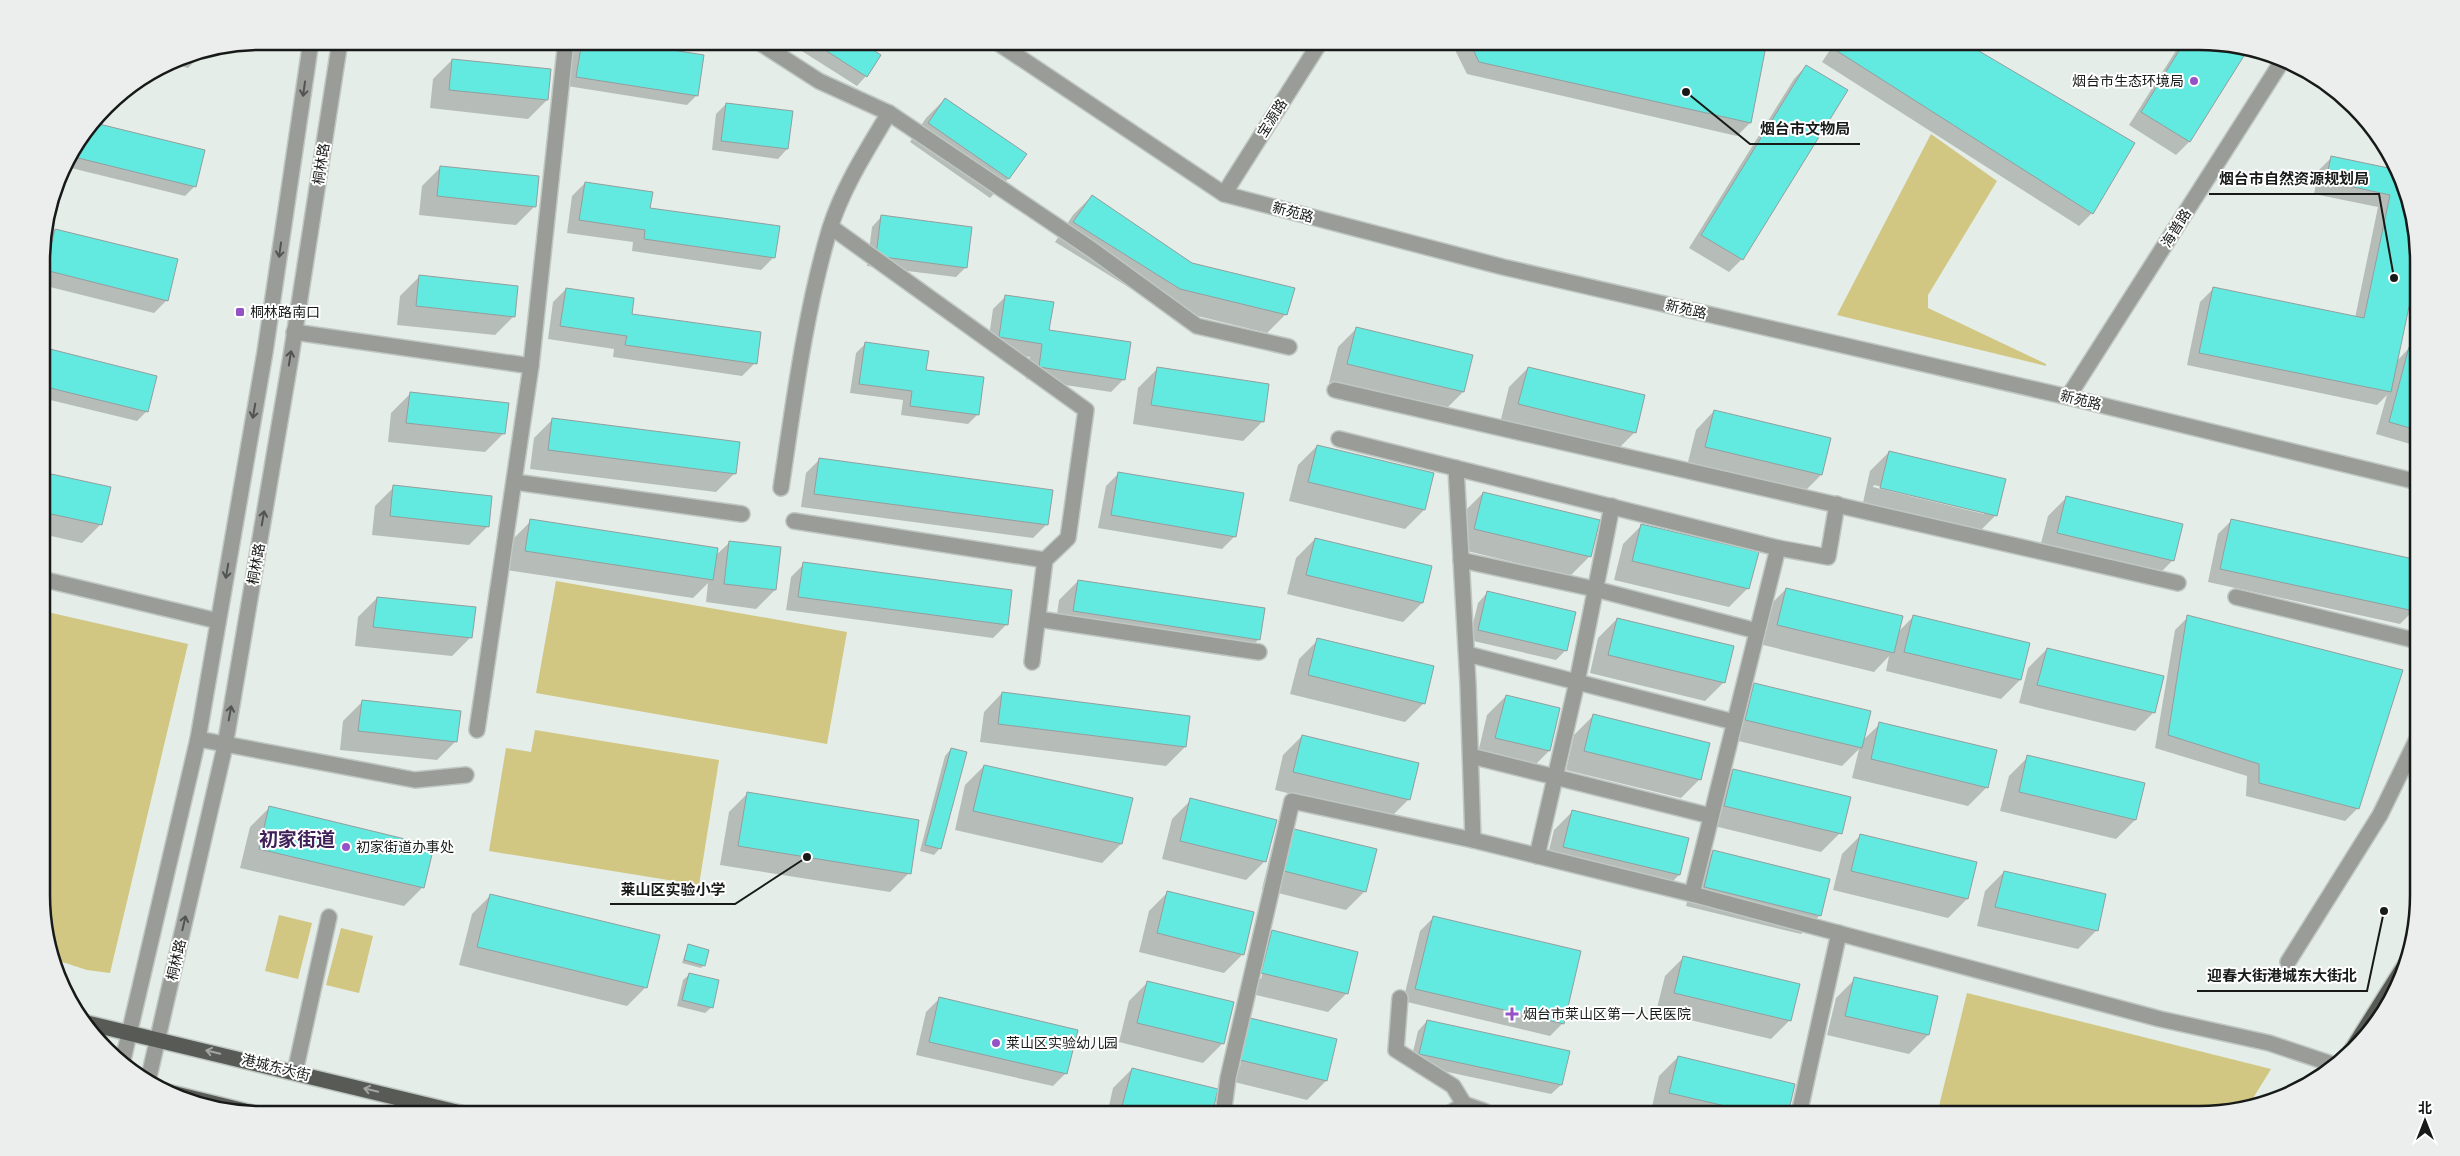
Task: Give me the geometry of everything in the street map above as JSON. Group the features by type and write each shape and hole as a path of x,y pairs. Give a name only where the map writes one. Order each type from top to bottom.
{"main road":[{"name":"港城东大街","path":"95,1025 433,1106"}],"street":[{"name":"桐林路","path":"124,1055 198,739 265,352 310,50"},
{"name":"桐林路","path":"150,1074 225,746 339,50"},
{"path":"478,730 531,366 565,50"},
{"path":"771,50 819,81 889,113 1091,249 1197,326 1289,347"},
{"name":"新苑路","path":"1008,50 1224,194 1503,267 2068,397 2410,480"},
{"name":"宝源路","path":"1224,194 1314,50"},
{"name":"海普路","path":"2068,397 2279,66"},
{"path":"781,488 802,347 831,227 853,174 889,113"},
{"path":"831,227 1086,410 1068,538 1045,560 1032,662"},
{"path":"294,332 531,366"},
{"path":"1335,390 2178,583"},
{"path":"1339,439 1778,548 1828,557 1837,504"},
{"path":"1456,468 1467,654 1473,840"},
{"path":"515,482 742,514"},
{"path":"1537,856 1577,682 1612,506"},
{"path":"794,521 1045,560"},
{"path":"1692,894 1778,548"},
{"path":"1461,560 1595,590 1757,631"},
{"path":"50,581 218,621"},
{"path":"2236,597 2410,639"},
{"path":"1038,619 1259,652"},
{"path":"1467,654 1734,722"},
{"path":"198,739 225,746 415,780 466,775"},
{"path":"2288,962 2380,815 2410,753"},
{"path":"1470,756 1711,816"},
{"path":"1224,1106 1228,1078 1250,988 1268,895 1292,801 1473,840 1692,894 2160,1019 2269,1043 2327,1062"},
{"path":"296,1072 329,917"},
{"path":"1801,1106 1839,933"},
{"path":"1400,998 1396,1050 1453,1086 1464,1104 1469,1106"}],"shaded area":[{"path":"1931,134 1997,181 1928,295 1928,308 2046,364 2046,366 1837,315"},
{"path":"556,581 847,632 827,744 536,693"},
{"path":"50,613 188,644 110,973 87,970 61,961 50,909"},
{"path":"535,730 719,760 699,885 489,851 506,748 531,752"},
{"path":"279,915 312,923 298,979 265,971"},
{"path":"341,928 373,936 359,993 326,985"},
{"path":"1967,993 2271,1069 2252,1099 2213,1106 1939,1106"}],"building":[{"path":"580,50 672,50 704,55 698,96 576,77"},
{"path":"825,50 873,50 881,55 867,77"},
{"path":"1473,50 1765,50 1751,123 1479,62"},
{"path":"1836,50 1977,50 2135,143 2093,214"},
{"name":"烟台市生态环境局","path":"2179,50 2213,50 2244,55 2190,142 2141,112"},
{"path":"452,59 551,69 548,100 449,90"},
{"path":"1806,65 1848,90 1743,260 1701,235"},
{"path":"945,98 1027,154 1009,179 928,123"},
{"path":"726,103 793,111 788,149 721,141"},
{"path":"100,124 205,150 196,187 77,158"},
{"path":"2331,156 2388,168 2399,193 2410,247 2410,302 2391,392 2199,353 2213,287 2364,318 2390,195 2326,181"},
{"path":"440,166 539,176 536,207 437,196"},
{"path":"585,182 653,192 650,208 780,226 775,258 644,239 645,230 579,220"},
{"path":"1092,195 1192,263 1295,288 1287,315 1180,289 1073,222"},
{"path":"881,215 972,227 967,268 876,256"},
{"path":"55,229 178,259 168,301 50,271 50,250"},
{"path":"419,275 518,286 515,317 416,306"},
{"path":"566,288 634,298 632,314 761,332 757,364 625,345 627,336 560,326"},
{"path":"1005,295 1054,302 1049,330 1131,342 1125,380 1039,367 1042,344 999,337"},
{"path":"1356,327 1473,355 1464,392 1347,364"},
{"path":"865,342 929,351 926,370 984,377 979,415 910,406 912,391 859,384"},
{"path":"2409,347 2410,428 2389,422"},
{"path":"50,349 157,376 148,412 50,388"},
{"path":"1157,367 1269,384 1264,422 1151,405"},
{"path":"1528,367 1645,395 1636,433 1518,404"},
{"path":"410,392 509,403 505,434 406,423"},
{"path":"1714,410 1831,438 1822,475 1705,447"},
{"path":"552,418 740,442 736,474 548,450"},
{"path":"1317,445 1434,473 1425,510 1308,482"},
{"path":"1889,451 2006,479 1997,516 1880,488"},
{"path":"819,458 1053,490 1048,525 814,494"},
{"path":"1118,472 1244,493 1236,537 1111,515"},
{"path":"50,474 111,487 102,525 50,514"},
{"path":"393,485 492,496 489,527 390,516"},
{"path":"1483,492 1600,520 1591,557 1474,529"},
{"path":"2066,496 2183,524 2174,561 2057,533"},
{"path":"530,519 718,548 713,580 525,551"},
{"path":"2231,519 2410,558 2410,610 2220,569"},
{"path":"1641,524 1759,552 1749,589 1632,561"},
{"path":"1315,538 1432,566 1423,603 1306,575"},
{"path":"729,541 781,547 776,590 724,584"},
{"path":"803,562 1012,590 1008,625 798,597"},
{"path":"1078,580 1265,608 1260,640 1073,611"},
{"path":"1786,588 1903,616 1894,653 1777,625"},
{"path":"1487,591 1576,612 1567,651 1478,630"},
{"path":"377,597 476,607 472,638 373,627"},
{"path":"1913,615 2030,643 2021,680 1904,652"},
{"path":"2187,615 2403,670 2359,809 2259,783 2259,764 2168,735"},
{"path":"1617,618 1734,646 1725,683 1608,655"},
{"path":"1317,638 1434,666 1425,704 1308,675"},
{"path":"2047,648 2164,676 2155,713 2037,685"},
{"path":"1754,683 1871,711 1862,748 1745,720"},
{"path":"1002,692 1190,716 1186,747 998,724"},
{"path":"1506,695 1560,708 1550,751 1495,738"},
{"path":"362,700 461,711 457,742 358,731"},
{"path":"1593,714 1710,743 1701,780 1584,751"},
{"path":"1879,722 1997,750 1988,788 1871,759"},
{"path":"1302,735 1419,763 1410,800 1293,772"},
{"path":"951,748 967,752 941,849 925,845"},
{"path":"2027,755 2145,783 2136,820 2019,792"},
{"path":"984,765 1133,798 1122,844 973,811"},
{"path":"1733,769 1851,797 1842,834 1724,806"},
{"path":"747,792 919,820 911,874 738,846"},
{"path":"1190,798 1277,820 1266,862 1180,841"},
{"name":"初家街道办事处","path":"269,806 434,846 424,888 259,849"},
{"path":"1572,810 1689,838 1680,875 1563,847"},
{"path":"1290,828 1377,849 1366,892 1280,870"},
{"path":"1860,834 1977,862 1968,899 1851,871"},
{"path":"1713,850 1830,879 1821,916 1704,887"},
{"path":"2004,871 2106,894 2098,931 1995,907"},
{"path":"1167,891 1254,912 1244,955 1157,933"},
{"path":"490,894 660,935 647,988 477,947"},
{"path":"1433,916 1581,951 1564,1024 1415,989"},
{"path":"1272,930 1358,952 1348,994 1261,973"},
{"path":"688,944 709,950 705,966 684,960"},
{"path":"1683,956 1800,984 1791,1021 1674,993"},
{"path":"689,973 719,980 713,1008 682,1000"},
{"path":"1854,977 1938,996 1929,1035 1845,1016"},
{"path":"1147,981 1234,1002 1224,1044 1137,1023"},
{"path":"939,997 1078,1030 1067,1074 929,1042"},
{"path":"1250,1018 1337,1039 1327,1081 1240,1060"},
{"path":"1427,1020 1570,1051 1562,1085 1419,1054"},
{"path":"1678,1056 1795,1084 1790,1106 1725,1106 1669,1093"},
{"path":"1132,1068 1218,1089 1214,1106 1122,1106"}],"place":[{"name":"烟台市生态环境局","path":"2194,81"},
{"name":"烟台市文物局","path":"1686,92"},
{"name":"烟台市自然资源规划局","path":"2394,278"},
{"name":"桐林路南口","path":"240,312"},
{"name":"初家街道办事处","path":"346,847"},
{"name":"莱山区实验小学","path":"807,857"},
{"name":"迎春大街港城东大街北","path":"2384,911"},
{"name":"烟台市莱山区第一人民医院","path":"1512,1014"},
{"name":"莱山区实验幼儿园","path":"996,1043"}],"district":[{"name":"初家街道","path":"297,839"}]}
